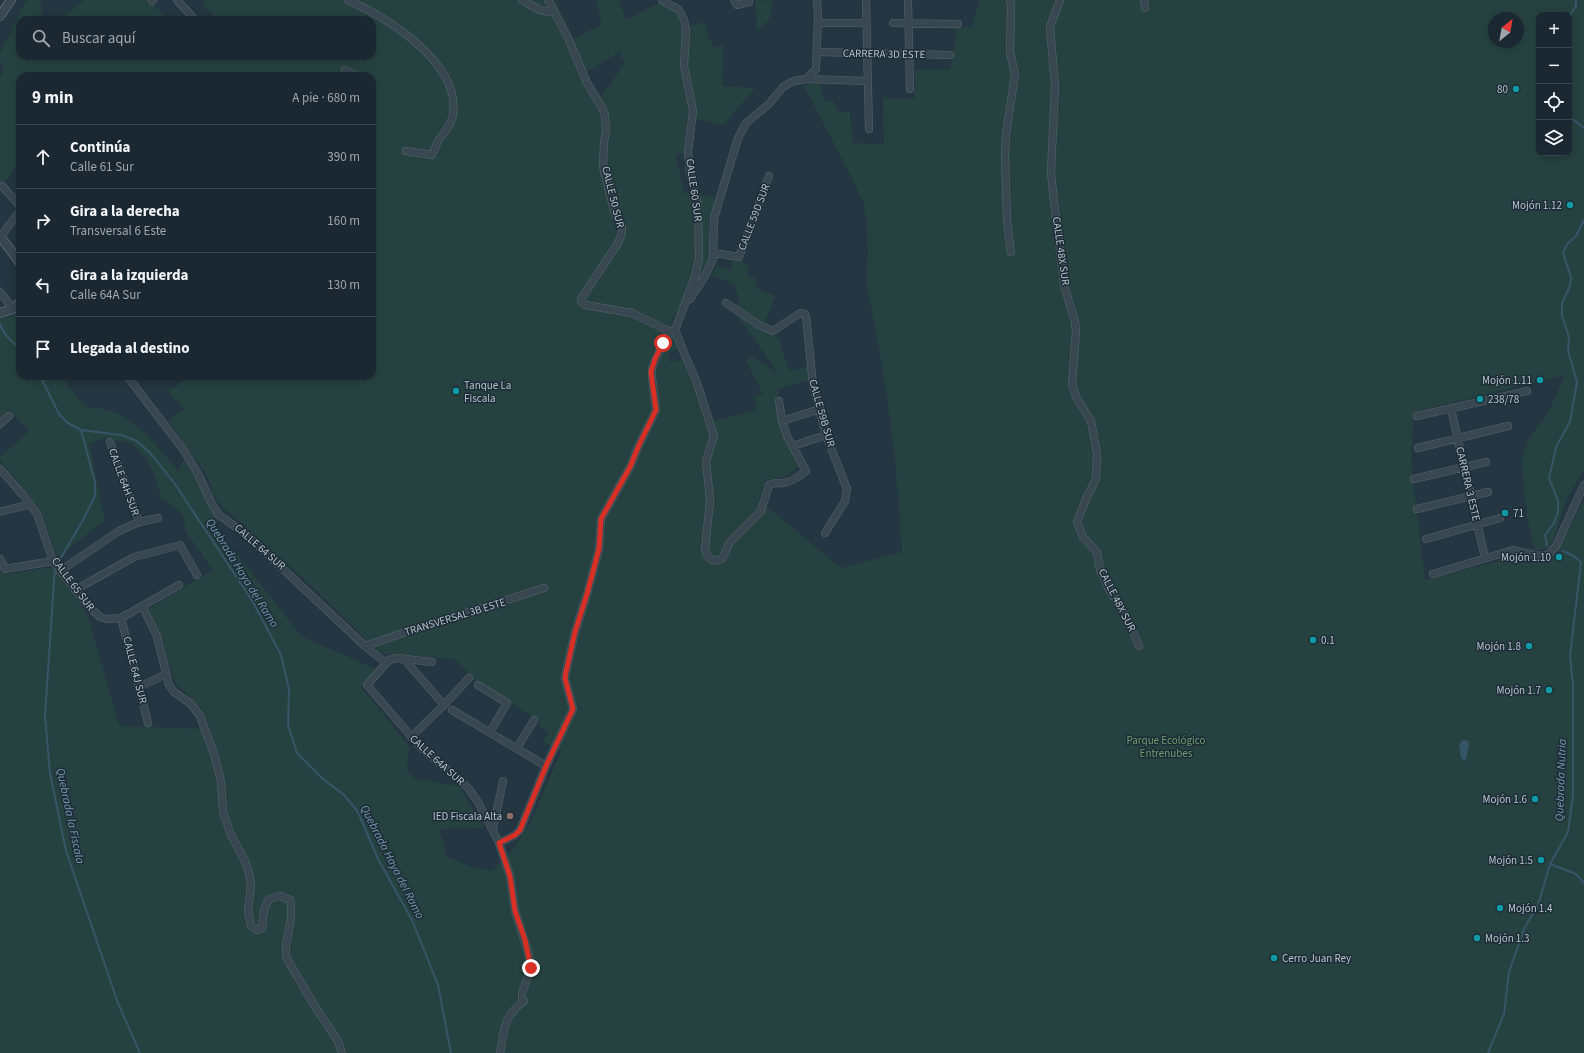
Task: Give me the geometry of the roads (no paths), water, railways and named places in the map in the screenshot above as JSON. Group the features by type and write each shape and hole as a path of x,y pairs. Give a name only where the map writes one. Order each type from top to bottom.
{"street":[{"path":"0,16 11,0"},
{"path":"177,0 192,16"},
{"path":"348,0 370,10 419,45 442,71 448,82 453,102 453,115 432,155 406,151"},
{"path":"522,0 542,11 553,11"},
{"name":"CALLE 50 SUR","path":"548,0 569,40 586,84 601,106 605,115 606,131 603,167 614,211 622,227 622,234 618,243 581,300 582,303 585,305 632,313 673,331"},
{"name":"CALLE 60 SUR","path":"546,766 573,709 565,678 575,632 599,549 601,519 630,467 656,410 651,372 659,351 673,331 683,309 695,277 699,258 698,204 690,174 688,152 693,111 684,65 686,31 684,20 679,10 662,0"},
{"path":"806,79 816,69 818,52 817,0"},
{"path":"866,0 869,129"},
{"path":"908,0 910,89"},
{"path":"1010,0 1010,52 1015,74 1006,134 1005,156 1007,221 1011,252"},
{"name":"CALLE 48X SUR","path":"1060,0 1050,27 1055,85 1051,172 1064,285 1075,322 1076,332 1072,384 1076,397 1091,421 1097,452 1096,479 1077,522 1083,537 1097,552 1100,570 1109,589 1126,616 1139,646"},
{"path":"735,3 749,2"},
{"path":"818,23 866,23"},
{"path":"893,23 958,24"},
{"name":"CARRERA 3D ESTE","path":"818,52 950,55"},
{"path":"345,70 349,72"},
{"path":"683,309 711,266 714,253 714,218 738,138 746,123 769,104 783,87 789,83 806,79 868,81"},
{"name":"CALLE 59D SUR","path":"714,253 739,257 769,176"},
{"path":"2,186 16,202"},
{"path":"16,216 0,236 16,258"},
{"path":"0,292 13,309"},
{"name":"CALLE 59B SUR","path":"726,303 759,325 773,331 802,313 805,314 807,320 811,376 826,435 847,489 845,501 825,534"},
{"path":"0,314 13,309 16,306"},
{"path":"673,331 696,380 714,436 706,461 710,500 705,550 709,559 717,561 724,558 730,542 761,510 769,485 797,479 806,471 782,421 779,400"},
{"name":"CALLE 64 SUR","path":"130,380 183,449 204,484 211,502 218,514 248,536 365,646 386,663"},
{"path":"1417,416 1527,391"},
{"path":"782,421 820,409"},
{"name":"CARRERA 3 ESTE","path":"1451,409 1485,558"},
{"path":"0,424 9,416"},
{"path":"1418,448 1508,426"},
{"path":"793,446 826,435"},
{"name":"CALLE 64H SUR","path":"110,442 138,522"},
{"path":"1414,479 1486,462"},
{"name":"CALLE 65 SUR","path":"0,469 37,514 53,561 75,590 93,612 100,617 107,620 121,618"},
{"path":"1433,574 1516,550 1533,555 1548,555 1556,546 1584,485"},
{"path":"1417,509 1488,492"},
{"path":"0,512 30,504"},
{"path":"60,571 119,531 138,522 158,518"},
{"path":"1426,539 1500,518"},
{"path":"75,590 134,557 180,545 197,575"},
{"path":"0,559 5,569 53,561"},
{"path":"121,618 180,585"},
{"name":"TRANSVERSAL 3B ESTE","path":"365,646 544,588"},
{"path":"142,606 157,636 169,685 174,692 191,704 200,716 214,754 221,781 223,812 231,835 245,861 249,872 251,885 248,911 251,926 257,930 262,928 264,910 268,899 280,896 290,900 291,918 286,945 286,957 314,1005 338,1041 342,1053"},
{"name":"CALLE 64J SUR","path":"121,618 148,722"},
{"path":"401,659 444,705"},
{"path":"386,663 389,660 401,659 432,662"},
{"name":"CALLE 64A SUR","path":"386,663 367,685 421,748 464,783 476,799 499,843 510,876 515,911 525,940 531,968 522,993 522,998 524,1001 511,1013 507,1020 503,1031 500,1053"},
{"path":"139,687 166,674"},
{"path":"411,737 469,678"},
{"path":"478,685 507,703 490,732"},
{"path":"452,710 546,766 520,830 515,835 499,843"},
{"path":"517,748 534,720"},
{"path":"492,829 503,781"}],"water":[{"path":"1463,740 1468,741 1469,747 1465,761 1461,758 1459,745"}],"waterway":[{"name":"Quebrada Nutria","path":"1572,12 1576,6 1576,0"},
{"name":"Quebrada Nutria","path":"1572,119 1584,128"},
{"name":"Quebrada Nutria","path":"1547,546 1545,535 1554,523 1558,512 1558,501 1549,478 1556,447 1570,422 1577,382 1568,351 1569,337 1562,316 1562,303 1570,286 1571,277 1563,253 1567,244 1576,236 1584,220"},
{"name":"Quebrada Haya del Ramo","path":"0,324 6,335 16,345"},
{"name":"Quebrada Haya del Ramo","path":"42,380 59,414 68,423 81,430 121,435 137,441 151,454 175,484 253,602 281,655 289,689 288,725 297,753 322,778 344,795 358,812 378,859 412,920 438,985 451,1053"},
{"name":"Quebrada la Fiscala","path":"59,561 95,496 95,482 81,430"},
{"name":"Quebrada Nutria","path":"1488,1053 1504,1014 1509,972 1524,929 1538,905 1550,864 1568,832 1573,795 1573,684 1570,656 1581,562 1572,555 1563,551"},
{"name":"Quebrada la Fiscala","path":"55,571 45,716 50,773 66,851 118,1003 140,1053"},
{"path":"1550,864 1576,874 1584,883"}],"place":[{"name":"80","path":"1516,89"},
{"name":"Mojón 1.12","path":"1570,205"},
{"name":"Mojón 1.11","path":"1540,380"},
{"name":"Tanque La Fiscala","path":"456,391"},
{"name":"238/78","path":"1480,399"},
{"name":"71","path":"1505,513"},
{"name":"Mojón 1.10","path":"1559,557"},
{"name":"0.1","path":"1313,640"},
{"name":"Mojón 1.8","path":"1529,646"},
{"name":"Mojón 1.7","path":"1549,690"},
{"name":"Mojón 1.6","path":"1535,799"},
{"name":"IED Fiscala Alta","path":"510,816"},
{"name":"Mojón 1.5","path":"1541,860"},
{"name":"Mojón 1.4","path":"1500,908"},
{"name":"Mojón 1.3","path":"1477,938"},
{"name":"Cerro Juan Rey","path":"1274,958"}],"park label":[{"name":"Parque Ecológico Entrenubes","path":"1166,746"}]}
